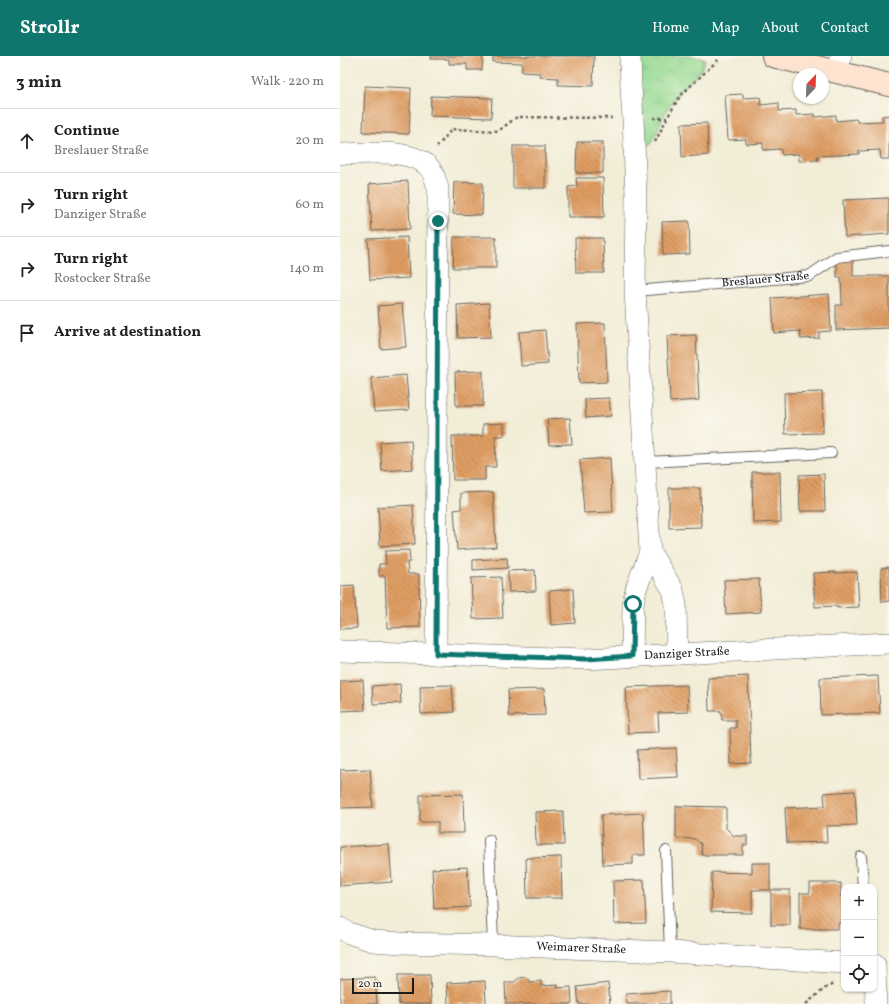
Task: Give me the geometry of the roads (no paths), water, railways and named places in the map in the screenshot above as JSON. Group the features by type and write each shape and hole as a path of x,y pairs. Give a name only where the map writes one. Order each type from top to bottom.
{"main road":[{"path":"773,56 839,64 889,85"}],"street":[{"path":"630,56 634,118 636,195 635,291 650,552 636,589 633,604 632,656"},
{"path":"340,154 394,153 415,158 424,162 433,172 438,188 436,654"},
{"path":"650,552 673,590 676,605 677,654"},
{"name":"Danziger Straße","path":"340,651 586,659 889,643"},
{"name":"Weimarer Straße","path":"340,928 349,933 373,941 670,952 841,972"},
{"path":"876,1004 879,964"}],"lane":[{"name":"Breslauer Straße","path":"635,291 809,276 837,257 889,252"},
{"path":"646,462 831,453"},
{"path":"488,840 493,945"},
{"path":"666,851 670,952"},
{"path":"861,857 863,884"}]}
